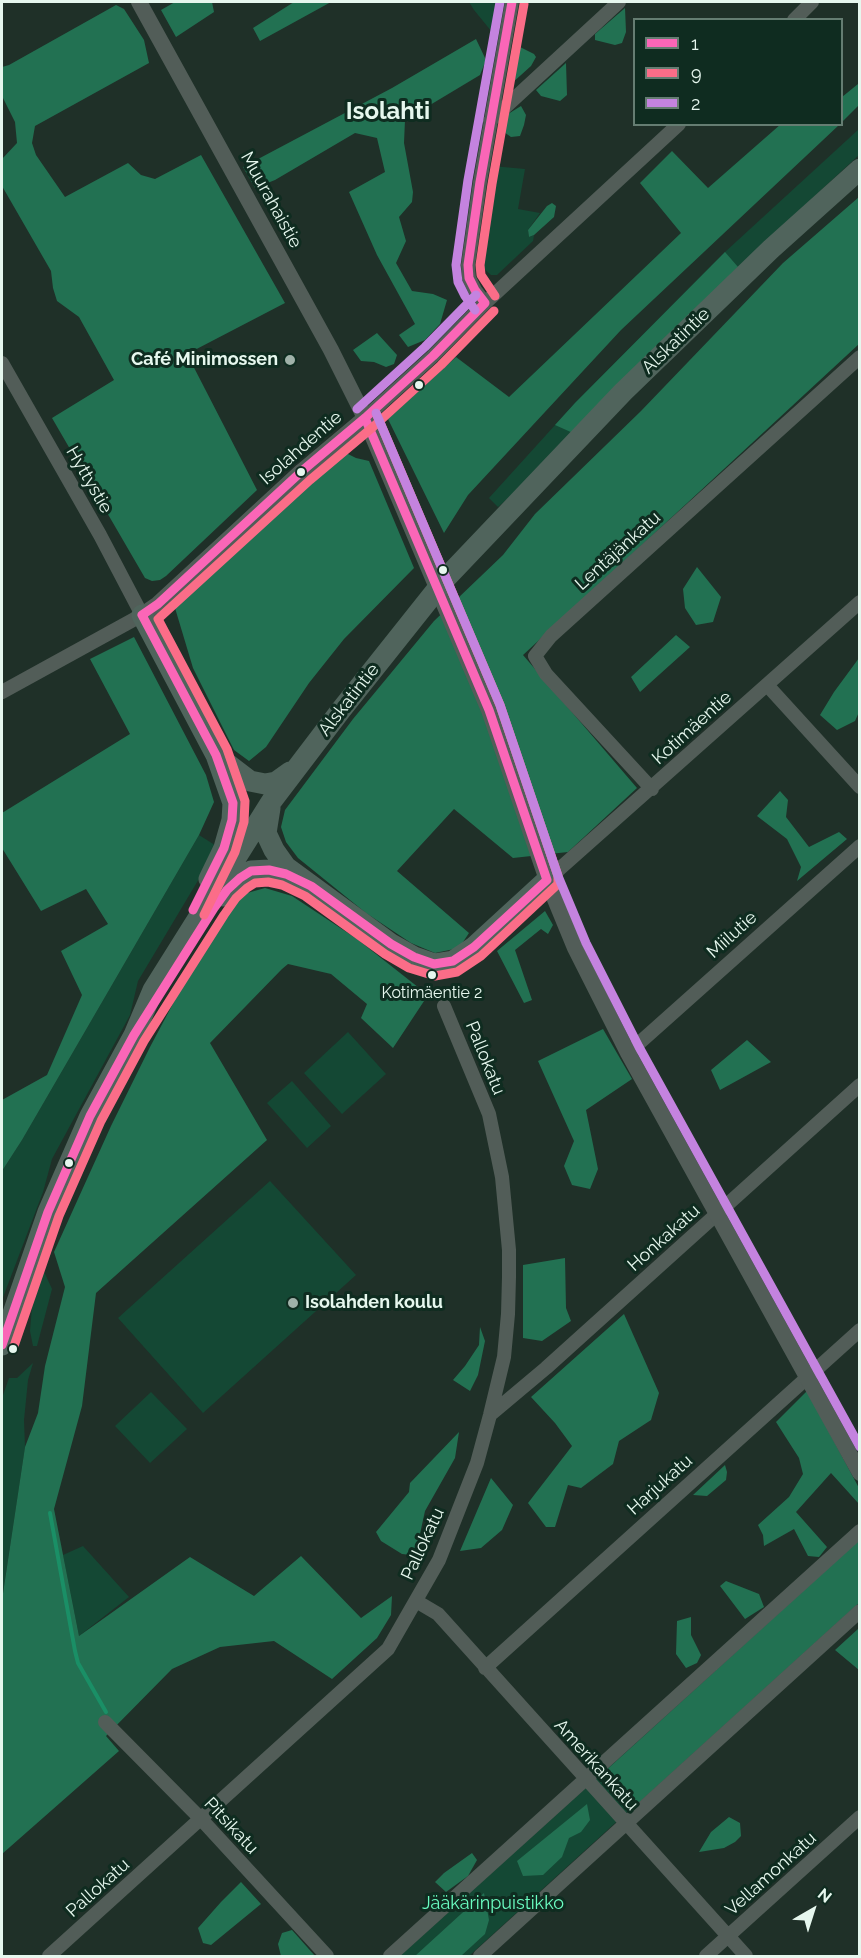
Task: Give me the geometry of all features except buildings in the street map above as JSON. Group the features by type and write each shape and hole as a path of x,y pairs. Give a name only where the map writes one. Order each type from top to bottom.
{"main road":[{"name":"Alskatintie","path":"2,1345 40,1233 90,1116 134,1035 153,990 271,802 446,578 623,392 771,249 860,169"},
{"path":"142,615 216,755 233,803 232,820 224,848 153,990"},
{"path":"216,755 250,781 265,784 276,782 298,765"},
{"path":"271,802 267,833 274,850 286,867 392,944 414,957 434,964 453,961 474,947 547,880"},
{"path":"134,1035 214,908 227,890 240,878 251,871 269,870 286,874 311,886"}],"street":[{"name":"Muurahaistie","path":"139,2 331,350 365,418 489,710 547,880 575,948 628,1053 860,1473"},
{"path":"485,303 475,290 468,265 490,121 512,2"},
{"path":"490,121 619,2"},
{"path":"796,18 812,2"},
{"name":"Isolahdentie","path":"2,693 158,604 302,471 433,356 485,303 677,126"},
{"name":"Lentäjänkatu","path":"651,789 546,674 535,656 551,636 860,357"},
{"name":"Hyttystie","path":"2,363 100,535 142,615"},
{"name":"Kotimäentie","path":"547,880 860,602"},
{"path":"767,685 860,787"},
{"name":"Miilutie","path":"628,1053 860,846"},
{"name":"Pallokatu","path":"49,1956 388,1649 439,1560 477,1463 504,1357 508,1314 509,1250 502,1177 489,1114 444,1006"},
{"name":"Honkakatu","path":"490,1415 546,1368 860,1085"},
{"name":"Harjukatu","path":"486,1668 860,1330"},
{"path":"390,1956 860,1531"},
{"name":"Amerikankatu","path":"416,1601 438,1614 585,1780 746,1956"},
{"path":"480,1956 860,1611"},
{"name":"Pitsikatu","path":"105,1722 201,1819 327,1956"},
{"name":"Vellamonkatu","path":"706,1956 860,1817"}],"green space":[{"path":"175,2 212,2 214,12 176,37 161,10"},
{"path":"294,2 331,2 260,41 253,28"},
{"path":"469,2 499,2 492,32 474,10"},
{"path":"116,5 124,9 144,40 149,63 35,126 32,143 36,155 65,197 128,163 141,175 155,179 201,155 285,303 187,354 257,490 166,576 152,581 145,578 52,418 114,380 79,317 57,301 51,271 2,186 2,159 17,143 15,122 2,96 2,67"},
{"path":"625,8 626,32 622,43 615,45 595,40 595,34"},
{"path":"476,39 486,60 480,75 405,120 404,143 413,192 412,202 399,217 406,241 396,263 412,291 433,294 447,300 440,324 425,340 408,347 399,335 415,324 377,255 349,192 385,172 377,138 355,133 275,180 255,188 243,167 392,88"},
{"path":"518,46 536,57 531,66 511,84"},
{"path":"859,62 859,105 843,121 843,96 858,84"},
{"path":"566,63 567,95 560,101 541,96 536,90"},
{"path":"521,106 526,115 524,125 520,136 511,137 501,130 501,122 508,114"},
{"path":"779,126 838,126 621,330 468,495 444,533 388,419 456,357 509,397 681,233 640,183 672,151 708,188"},
{"path":"859,129 859,155 738,267 521,487 498,507 489,498 575,403 725,252"},
{"path":"492,166 525,169 518,209 540,213 528,230 529,237 534,235 533,241 497,275 491,275 482,267 477,257"},
{"path":"859,197 859,344 523,655 637,788 568,852 513,858 454,809 397,871 469,933 459,948 435,953 411,943 366,913 298,858 286,842 281,827 285,810 353,719 434,621 503,555 535,514 641,411 783,263"},
{"path":"552,203 556,206 554,217 529,237 528,230"},
{"path":"725,252 738,267 573,433 555,425 575,403"},
{"path":"377,333 397,355 394,364 386,367 374,362 361,361 353,350"},
{"path":"342,451 369,461 414,568 344,639 309,683 266,747 249,761 234,750 193,668 175,608"},
{"path":"697,567 721,597 713,622 696,625 685,608 683,589"},
{"path":"676,635 690,647 640,692 631,677"},
{"path":"134,637 206,775 214,802 199,835 2,1171 2,1100 47,1075 82,995 61,951 108,924 86,889 41,911 2,848 2,813 130,734 90,659"},
{"path":"859,658 859,712 855,721 837,730 820,715"},
{"path":"780,791 788,800 786,817 809,847 839,832 847,839 797,881 801,867 787,839 757,816"},
{"path":"199,835 218,847 138,981 130,1015 52,1159 43,1192 2,1300 2,1171"},
{"path":"265,888 292,896 357,939 428,995 393,1048 361,1018 367,1004 331,974 288,964 210,1043 267,1140 96,1293 82,1406 54,1509 79,1636 190,1557 254,1596 301,1556 361,1618 392,1596 391,1615 377,1638 332,1679 274,1641 220,1647 172,1669 106,1736 119,1751 2,1854 2,1600 25,1447 38,1413 45,1366 65,1287 54,1252 111,1126 185,981 240,895"},
{"path":"545,911 553,925 548,934 541,929 515,950 532,1000 524,1003 497,951"},
{"path":"603,1029 632,1079 586,1110 598,1169 590,1189 572,1185 564,1166 574,1141 538,1061"},
{"path":"348,1032 386,1074 342,1114 304,1073"},
{"path":"747,1040 771,1062 720,1090 711,1070"},
{"path":"292,1081 331,1126 307,1148 267,1103"},
{"path":"270,1181 356,1275 203,1413 118,1318"},
{"path":"565,1258 566,1308 571,1321 542,1341 523,1338 523,1265"},
{"path":"42,1267 52,1289 37,1346 33,1346 30,1331 33,1295"},
{"path":"624,1314 659,1393 651,1420 619,1441 613,1464 581,1488 568,1485 555,1527 546,1527 528,1503 572,1446 531,1397"},
{"path":"480,1327 485,1341 478,1375 470,1391 453,1380 479,1345"},
{"path":"33,1363 28,1380 24,1420 25,1447 2,1600 2,1398 9,1378 17,1378"},
{"path":"807,1391 859,1488 859,1504 831,1473 796,1512 827,1547 819,1557 808,1556 794,1529 764,1546 763,1535 758,1525 789,1497 803,1474 799,1458 776,1422"},
{"path":"151,1392 187,1429 150,1463 115,1426"},
{"path":"459,1432 455,1458 425,1511 418,1543 411,1555 402,1554 381,1541 376,1532 409,1492 410,1483"},
{"path":"725,1465 726,1480 707,1496 693,1495"},
{"path":"491,1478 513,1505 502,1530 481,1548 460,1551"},
{"path":"859,1540 859,1603 632,1809 601,1775"},
{"name":"Jääkärinpuistikko","path":"859,1541 859,1601 469,1956 400,1956"},
{"path":"83,1546 129,1597 79,1636 63,1555"},
{"path":"726,1581 759,1594 764,1607 745,1619 720,1586"},
{"path":"691,1617 691,1635 701,1655 697,1663 686,1668 676,1654 677,1621"},
{"path":"858,1629 860,1630 859,1670 835,1650"},
{"path":"587,1804 590,1820 581,1832 569,1838 562,1857 543,1875 523,1876 517,1861"},
{"path":"729,1817 740,1823 741,1836 724,1848 699,1852 711,1832"},
{"path":"472,1853 477,1860 468,1876 446,1892 435,1882 444,1873"},
{"path":"241,1882 261,1904 211,1945 203,1943 198,1928"},
{"path":"484,1893 489,1920 485,1934 461,1956 415,1956"},
{"path":"292,1930 315,1956 281,1956 278,1944 282,1933"}],"waterway":[{"path":"50,1513 78,1663 106,1712"}],"transit line":[{"name":"2","path":"475,310 458,282 456,265 468,180 500,2"},
{"name":"1","path":"485,303 469,278 468,265 480,182 512,2"},
{"name":"9","path":"495,296 481,275 480,265 524,4"},
{"name":"2","path":"357,409 425,347 476,295"},
{"name":"1","path":"193,910 224,848 232,820 233,803 216,755 142,615 158,604 302,471 365,418 433,356 485,303"},
{"name":"9","path":"204,915 235,852 244,822 245,801 227,749 158,619 310,480 441,365 494,311"},
{"name":"9","path":"13,1349 59,1216 101,1121 144,1041 224,915 236,898 247,888 255,883 268,882 282,885 305,896 385,954 409,968 435,976 457,972 481,956 558,884 558,876 500,705 376,413"},
{"name":"2","path":"376,413 500,705 558,876 586,943 639,1047 860,1447"},
{"name":"1","path":"2,1345 48,1212 90,1116 134,1035 214,908 227,890 240,878 251,871 269,870 286,874 311,886 391,944 414,957 434,964 453,961 474,947 547,880 489,710 365,418"}],"place":[{"name":"Café Minimossen","path":"290,360"},
{"name":"Kotimäentie 2","path":"432,975"},
{"name":"Isolahden koulu","path":"293,1303"}],"district":[{"name":"Isolahti","path":"388,112"}]}
